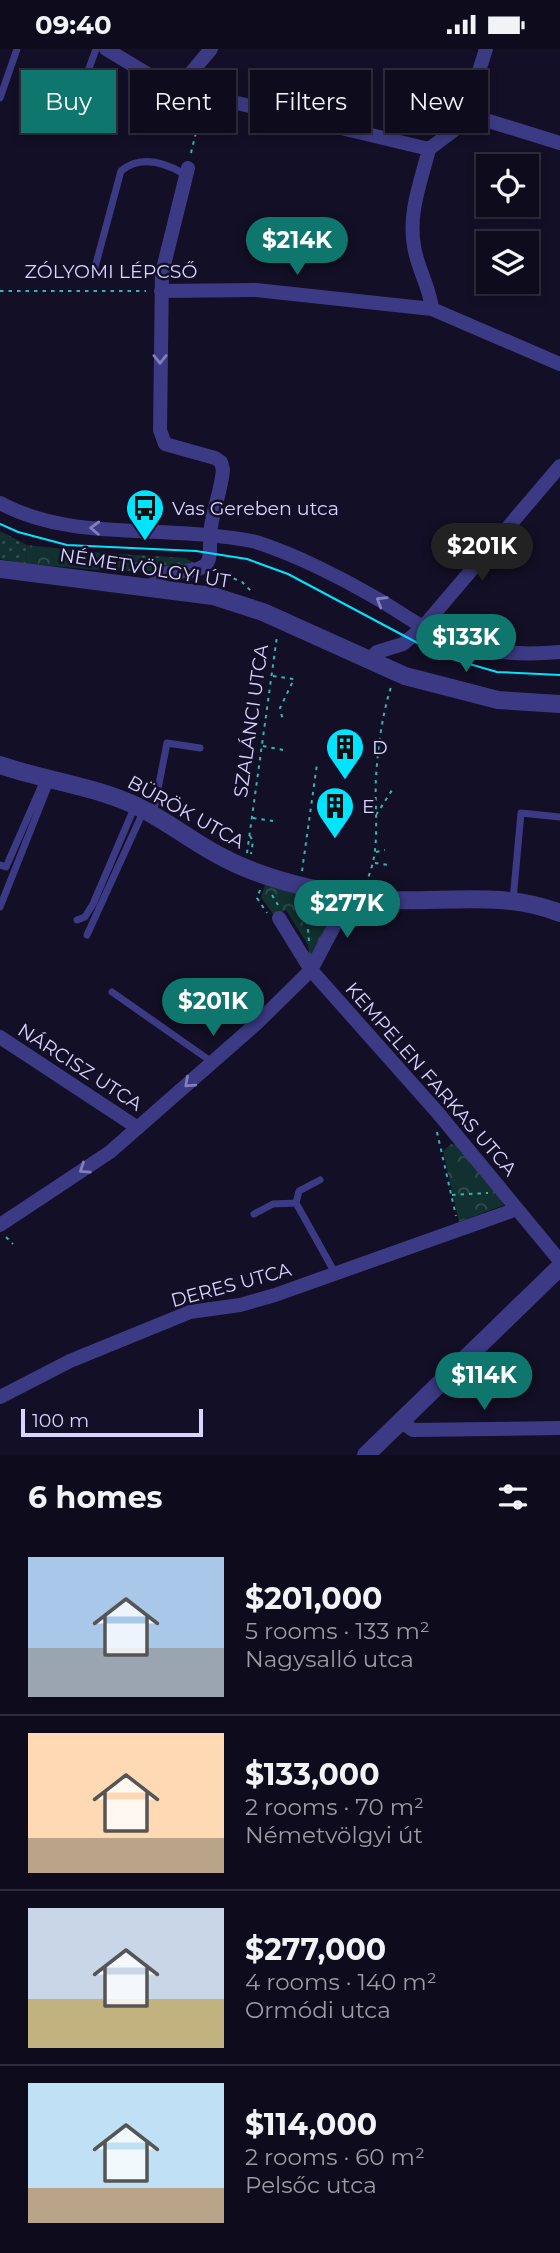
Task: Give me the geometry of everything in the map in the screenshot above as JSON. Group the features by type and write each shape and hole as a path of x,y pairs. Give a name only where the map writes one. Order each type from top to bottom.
{"street":[{"path":"106,49 138,70"},
{"path":"193,70 211,49"},
{"path":"479,70 485,49"},
{"path":"236,104 429,149"},
{"path":"488,120 560,143"},
{"path":"432,309 414,248 413,214 429,149 450,133"},
{"path":"153,588 153,582 159,575 204,566 209,560 210,535 222,483 223,466 215,458 173,448 165,444 161,437 162,274 187,171"},
{"name":"ZÓLYOMI LÉPCSŐ","path":"162,291 256,290 432,309 560,364"},
{"path":"368,661 377,652 403,644 423,627 560,466"},
{"name":"NÉMETVÖLGYI ÚT","path":"3,505 32,517 61,524 210,535 256,542 376,598 423,627 459,644 499,653 528,655 560,652"},
{"name":"NÉMETVÖLGYI ÚT","path":"0,569 213,596 263,612 405,676 498,700 560,704"},
{"name":"BÜRÖK UTCA","path":"0,765 99,790 144,810 227,860 246,868 355,897 513,901 560,913"},
{"path":"2,1231 19,1206 110,1152 257,1023 311,970 355,897"},
{"name":"KEMPELEN FARKAS UTCA","path":"279,918 311,970 438,1113 560,1261"},
{"name":"NÁRCISZ UTCA","path":"0,1037 138,1128"},
{"name":"DERES UTCA","path":"0,1397 70,1361 190,1311 253,1302 517,1209"},
{"path":"366,1455 560,1267"},
{"path":"400,1421 413,1430 560,1428"}],"lane":[{"path":"0,99 17,49"},
{"path":"88,70 96,49"},
{"path":"94,271 121,171 134,163 152,162 187,171"},
{"path":"87,935 144,810 167,743 200,748"},
{"path":"0,865 6,867 48,778"},
{"path":"0,907 48,778"},
{"path":"77,920 85,917 93,904 144,810"},
{"path":"513,901 521,813 560,817"},
{"path":"112,992 212,1062"},
{"path":"320,1180 299,1191 296,1203 335,1274"},
{"path":"254,1214 273,1204 296,1203"}],"path":[{"path":"187,171 196,133"},
{"name":"ZÓLYOMI LÉPCSŐ","path":"0,291 162,291"},
{"path":"204,566 250,588 263,612"},
{"name":"SZALÁNCI UTCA","path":"247,853 277,635"},
{"path":"272,675 294,679 280,708 283,721"},
{"path":"355,897 374,863 376,775 383,711 390,688"},
{"path":"262,746 283,750"},
{"path":"301,876 317,764"},
{"path":"375,816 394,787"},
{"path":"252,818 273,821"},
{"path":"249,835 253,841 250,859"},
{"path":"375,852 385,850"},
{"path":"374,863 388,865"},
{"path":"310,944 307,919 314,896"},
{"path":"438,1113 437,1135 459,1230"},
{"path":"451,1195 502,1192"},
{"path":"2,1231 13,1244"}],"green space":[{"path":"0,531 27,545 26,564 0,559"},
{"path":"27,545 103,553 106,565 101,570 26,564"},
{"path":"103,553 186,558 194,563 153,572 101,570 106,565"},
{"path":"268,876 350,896 311,970 308,945 286,910 275,917 261,897"},
{"path":"451,1144 457,1145 498,1193 504,1205 459,1222 443,1151"}],"tram line":[{"path":"0,524 18,532 67,545 196,551 247,559 288,574 442,656 497,672 560,675"}],"place":[{"name":"Vas Gereben utca","path":"145,542"},
{"name":"D","path":"345,781"},
{"name":"E","path":"335,840"}]}
